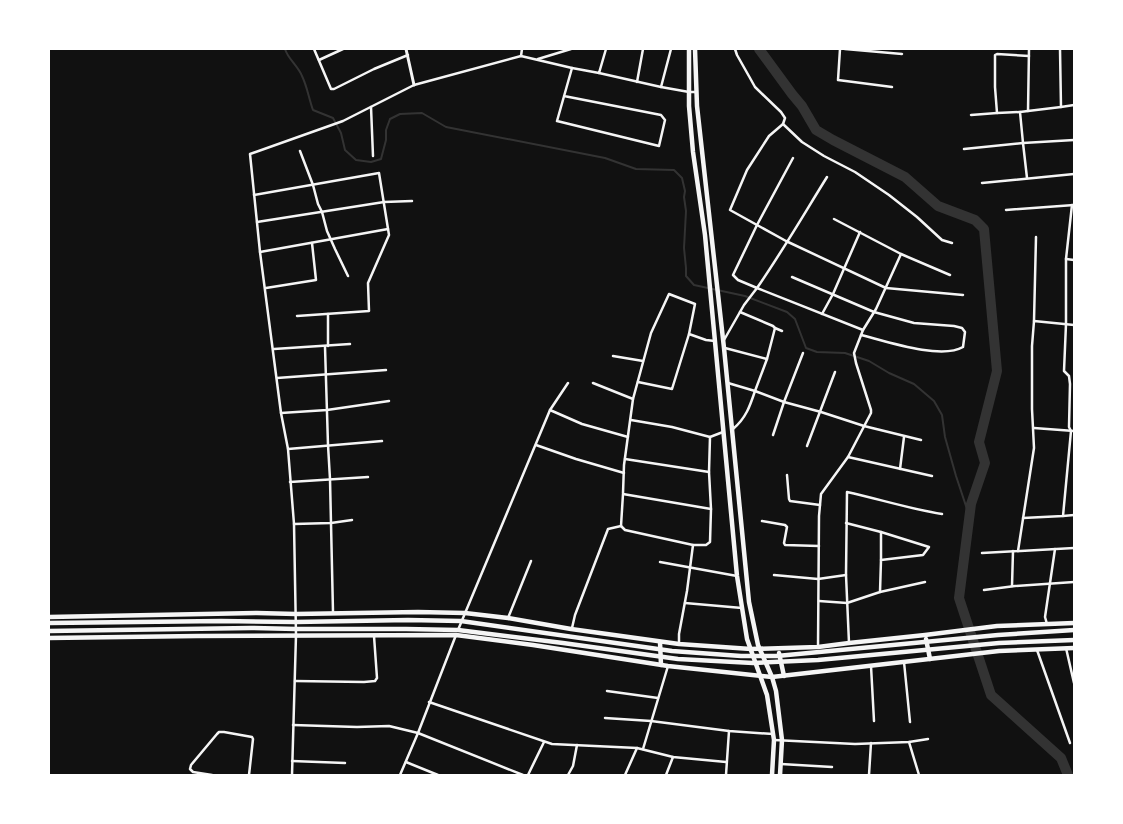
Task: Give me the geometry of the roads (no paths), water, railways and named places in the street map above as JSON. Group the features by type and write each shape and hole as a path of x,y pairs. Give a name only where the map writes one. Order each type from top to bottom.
{"main road":[{"path":"689,49 689,106 692,152 705,235 737,576 747,639 767,696 774,740 772,775"},
{"path":"695,49 696,92 700,133 724,348 749,602 753,626 776,691 782,740 781,774"},
{"path":"49,617 257,613 465,613 660,642 751,649 818,647 996,626 1074,624"},
{"path":"198,614 199,621"},
{"path":"49,623 221,620 296,622 461,621 672,651 741,656 777,656 1074,630"},
{"path":"197,628 197,636"},
{"path":"49,631 197,628 406,628 458,630 678,659 753,662 818,660 999,643 1074,640"},
{"path":"49,638 374,634 456,635 668,666 772,677 999,651 1074,648"},
{"path":"925,635 930,659"},
{"path":"660,642 661,665"},
{"path":"778,649 784,676"}],"street":[{"path":"314,49 331,89 408,56"},
{"path":"319,60 343,49"},
{"path":"406,49 414,86"},
{"path":"521,56 522,49"},
{"path":"536,60 561,50 571,49"},
{"path":"600,73 606,49"},
{"path":"637,82 643,49"},
{"path":"661,87 671,49"},
{"path":"734,49 755,87 785,118 783,124 769,136 747,170 730,210 786,241 886,288 963,295"},
{"path":"840,49 838,80 892,86"},
{"path":"845,49 902,54"},
{"path":"1028,111 1029,49"},
{"path":"1060,49 1061,107"},
{"path":"997,113 995,56 997,54 1029,56"},
{"path":"292,775 296,636 294,524 288,449 281,412 260,252 250,154 342,121 414,86 521,56 661,87 696,92"},
{"path":"564,96 661,115 665,120 659,146 557,121 564,96 572,68"},
{"path":"970,115 1020,112 1074,105"},
{"path":"371,107 373,156"},
{"path":"1020,112 1027,178"},
{"path":"783,124 802,142 855,172 889,196 942,240 952,243"},
{"path":"964,149 1074,140"},
{"path":"300,152 335,250 348,276"},
{"path":"793,158 733,274 738,280 863,330"},
{"path":"254,195 379,172 389,235 368,283 369,311 297,316"},
{"path":"982,183 1074,174"},
{"path":"723,341 744,305 772,266 827,177"},
{"path":"257,222 384,202 412,200"},
{"path":"1006,210 1073,205 1066,259 1064,371 1069,376 1070,384 1068,427 1073,431"},
{"path":"834,219 901,254 950,275"},
{"path":"260,252 388,229"},
{"path":"822,314 833,294 860,232"},
{"path":"1018,551 1034,448 1032,346 1036,237"},
{"path":"266,288 316,280 312,243"},
{"path":"818,647 821,494 848,457 871,413 854,353 863,330 876,309 901,254"},
{"path":"1066,259 1074,260"},
{"path":"792,277 874,312 914,323 962,328 964,332 963,347 958,350 945,351 929,351 861,335"},
{"path":"621,526 625,459 633,398 651,333 669,294 695,304 672,389 638,382"},
{"path":"740,312 782,331"},
{"path":"328,314 326,374 333,613"},
{"path":"1034,321 1074,325"},
{"path":"732,430 748,412 767,359 775,328"},
{"path":"688,334 715,341"},
{"path":"274,349 350,344"},
{"path":"724,348 767,359"},
{"path":"774,435 784,402 803,353"},
{"path":"612,356 643,361"},
{"path":"277,378 386,370"},
{"path":"807,446 835,372"},
{"path":"593,382 633,398"},
{"path":"400,775 550,410 568,383"},
{"path":"727,383 864,426 921,440"},
{"path":"281,412 327,410 389,401"},
{"path":"550,410 582,424 628,437"},
{"path":"631,420 672,427 710,437 724,432"},
{"path":"1034,428 1073,431"},
{"path":"1063,516 1073,431"},
{"path":"621,526 625,530 693,545 706,546 710,542 710,437"},
{"path":"900,469 904,437"},
{"path":"288,449 382,441"},
{"path":"536,445 624,473"},
{"path":"848,457 932,476"},
{"path":"625,459 709,472"},
{"path":"787,475 788,499 790,501 820,504"},
{"path":"290,482 368,477"},
{"path":"849,642 846,575 847,492 877,498 922,511 942,514"},
{"path":"623,494 711,510"},
{"path":"1023,518 1074,515"},
{"path":"294,524 352,520"},
{"path":"762,521 787,527 785,544 819,546"},
{"path":"846,523 929,547 923,554 881,560"},
{"path":"571,629 608,529 621,526"},
{"path":"880,592 882,532"},
{"path":"679,644 693,545"},
{"path":"982,553 1074,548"},
{"path":"1047,625 1045,617 1055,549"},
{"path":"1012,586 1013,551"},
{"path":"508,618 531,562"},
{"path":"660,562 737,576"},
{"path":"774,575 818,579 846,575"},
{"path":"818,602 847,603 880,592 925,582"},
{"path":"984,590 1012,586 1074,582"},
{"path":"685,603 742,608"},
{"path":"295,681 375,681 377,678 374,634"},
{"path":"1066,648 1074,683"},
{"path":"1037,650 1070,742"},
{"path":"904,662 910,722"},
{"path":"643,748 668,666"},
{"path":"871,666 874,720"},
{"path":"606,691 658,698"},
{"path":"429,702 552,744 643,748 673,757 726,762"},
{"path":"605,718 773,734"},
{"path":"293,725 390,726 418,734 523,775"},
{"path":"726,775 729,731"},
{"path":"212,775 193,772 190,768 219,732 252,737 249,775"},
{"path":"774,740 855,744 909,742 928,739"},
{"path":"528,775 544,742"},
{"path":"909,742 919,775"},
{"path":"869,775 871,743"},
{"path":"568,775 573,766 577,745"},
{"path":"625,775 637,748"},
{"path":"666,775 673,757"},
{"path":"292,761 345,763"},
{"path":"406,762 438,775"},
{"path":"781,764 832,767"}],"waterway":[{"path":"285,49 302,76 313,110 333,118 341,133 345,150 356,160 371,162 381,159 390,119 400,114 422,113 446,127 605,158 636,169 674,170 682,178 685,191 684,248 686,276 694,285 745,296 787,312 795,319 806,348 817,352 845,353 869,361 889,373 914,384 934,401 942,415 945,437 969,515"},
{"path":"759,49 802,106 816,130 905,177 938,206 975,220 984,229 997,371 979,442 985,463 971,504 959,598 991,695 1061,758 1068,775"}]}
